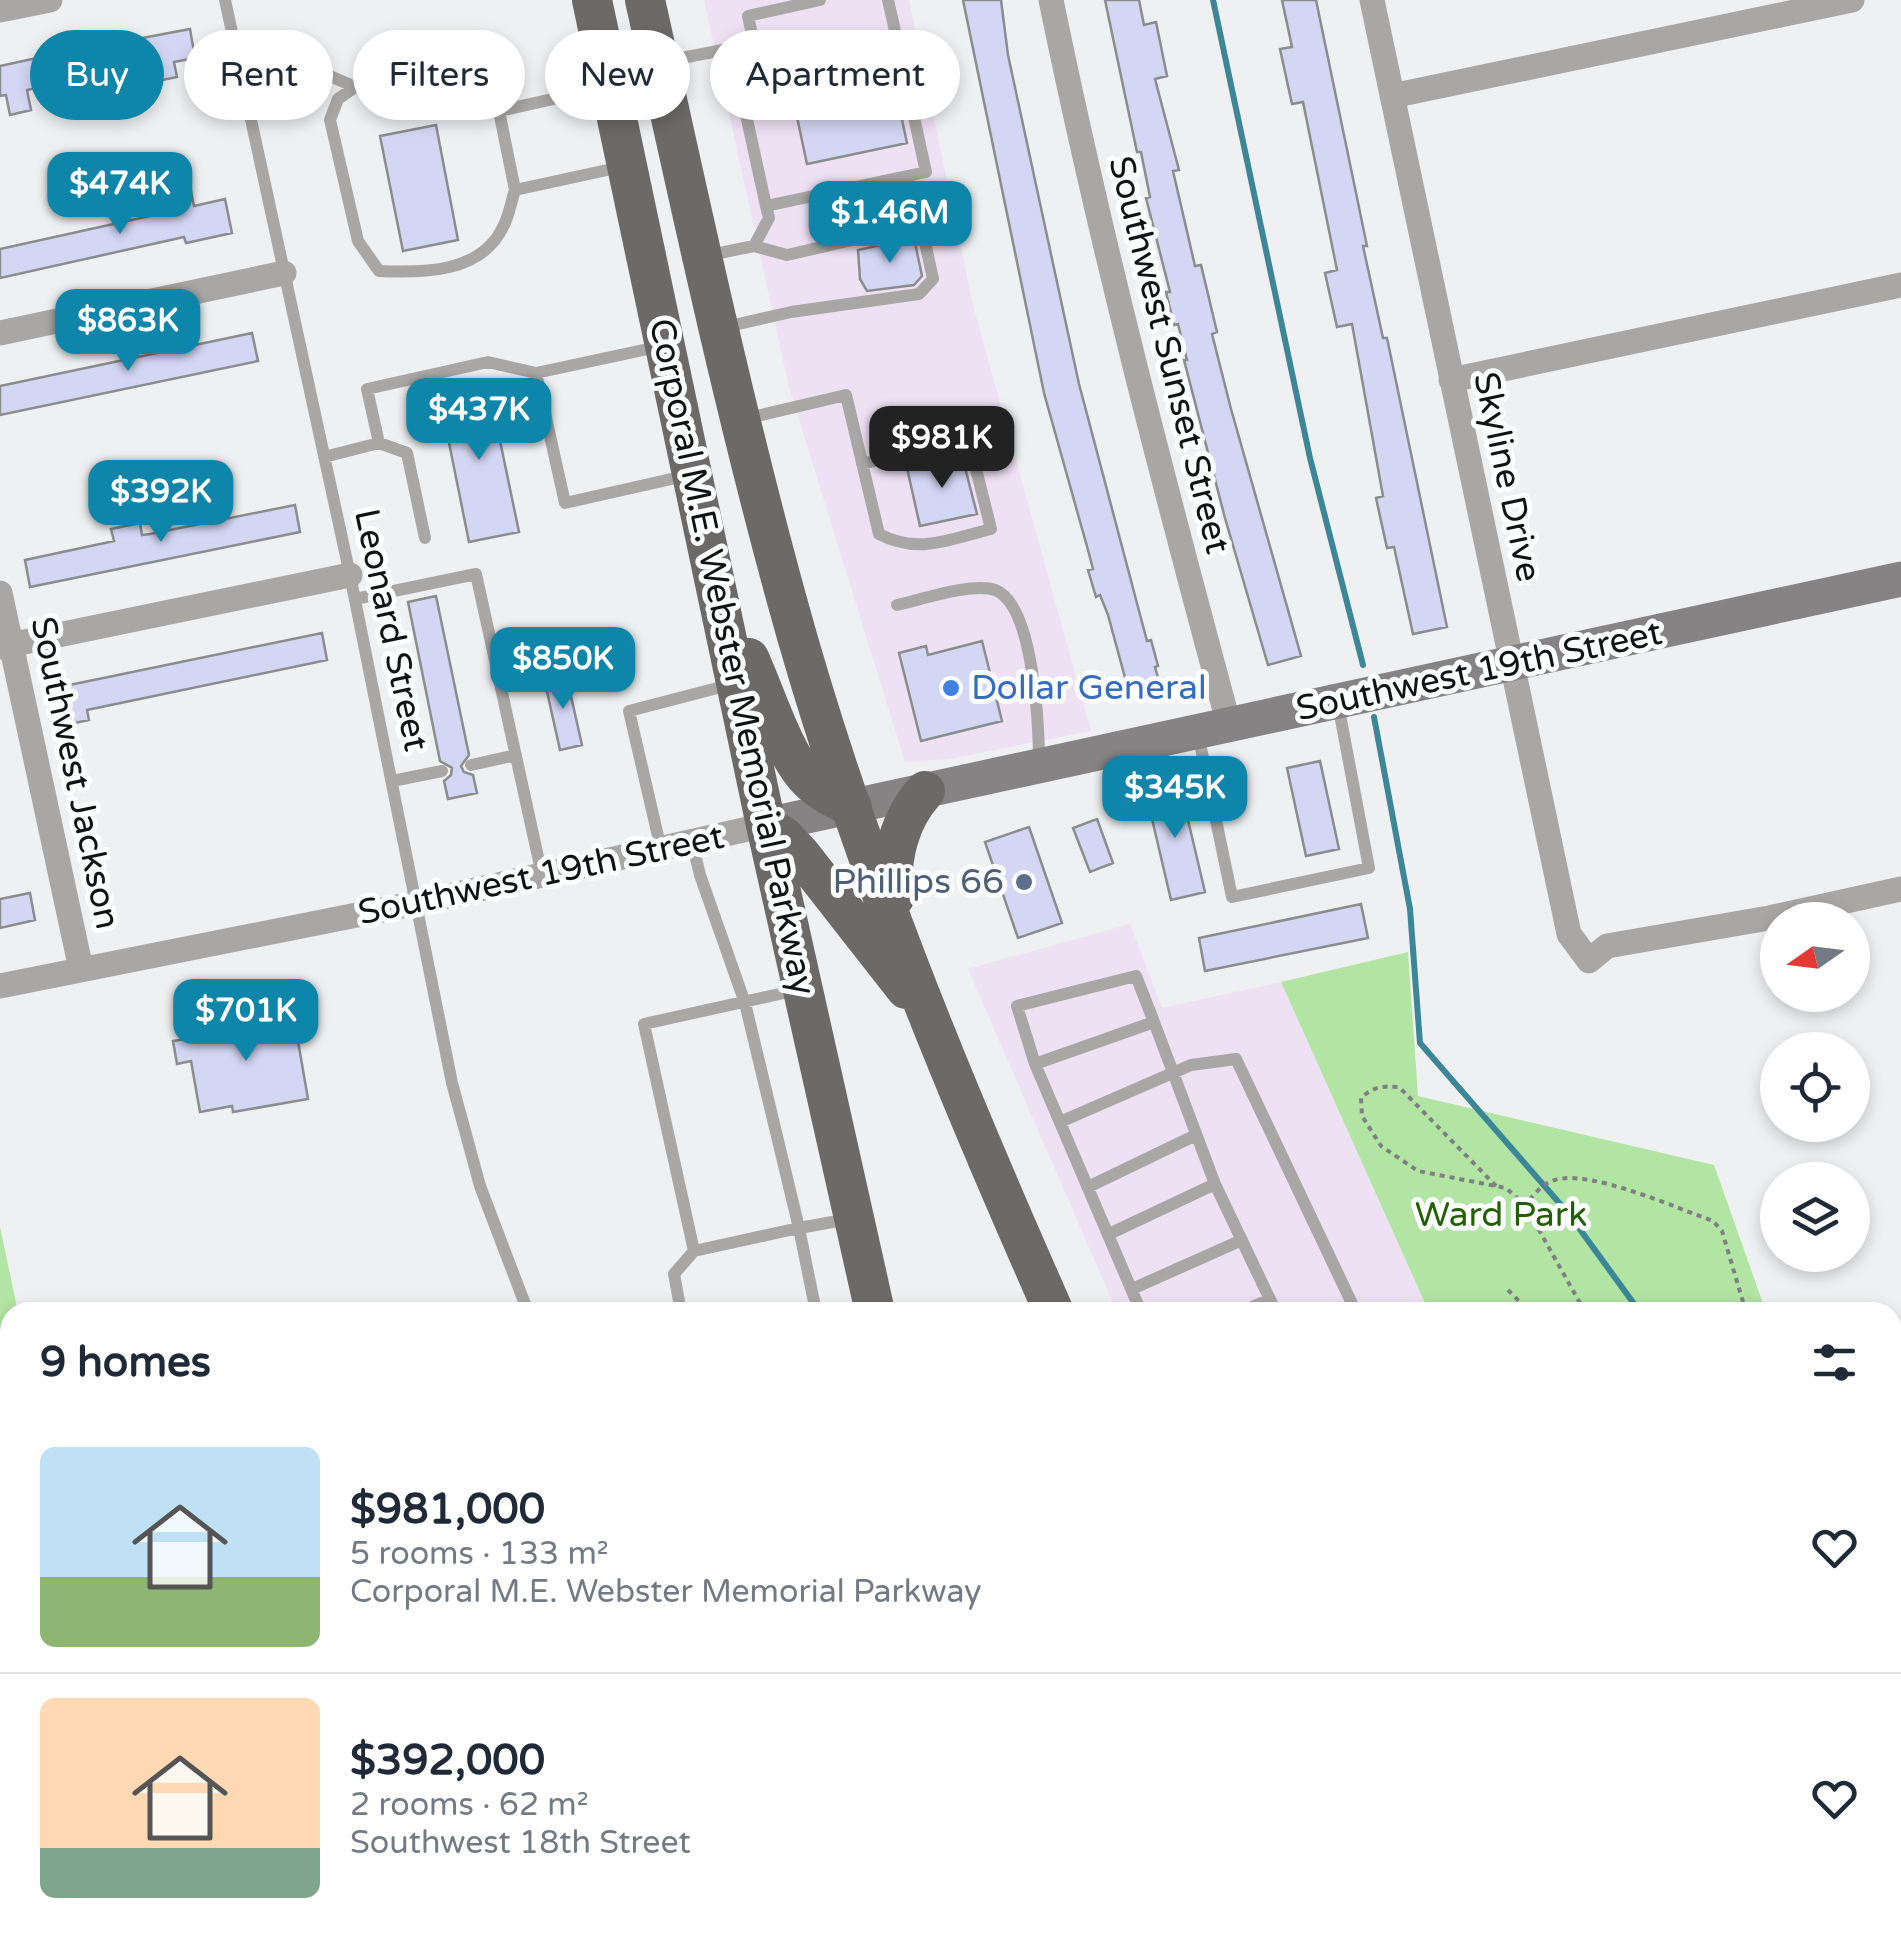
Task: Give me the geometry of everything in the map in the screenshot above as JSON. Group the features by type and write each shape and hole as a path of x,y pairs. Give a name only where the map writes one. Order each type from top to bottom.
{"main road":[{"name":"Corporal M.E. Webster Memorial Parkway","path":"592,0 598,30"},
{"name":"Corporal M.E. Webster Memorial Parkway","path":"645,0 651,30"},
{"name":"Corporal M.E. Webster Memorial Parkway","path":"617,120 766,826 873,1302"},
{"name":"Corporal M.E. Webster Memorial Parkway","path":"671,120 786,598 852,807 962,1106 1050,1302"},
{"path":"716,592 796,763 818,788 852,807"},
{"path":"900,936 891,876 896,842 925,791"},
{"path":"766,826 784,837 813,870 930,1019"}],"street":[{"path":"0,10 50,0"},
{"name":"Southwest Sunset Street","path":"1050,0 1214,728"},
{"name":"Skyline Drive","path":"1372,0 1569,934 1590,961 1607,946 1770,918 1901,888"},
{"path":"1392,96 1852,0"},
{"path":"0,334 284,273"},
{"path":"1451,380 1901,285"},
{"name":"Southwest 19th Street","path":"0,986 416,903 1901,579"},
{"path":"6,646 352,587"},
{"name":"Southwest Jackson","path":"0,593 6,646 81,969"}],"lane":[{"name":"Leonard Street","path":"225,0 231,30"},
{"path":"744,0 751,30"},
{"path":"748,16 820,0"},
{"path":"888,0 895,30"},
{"path":"353,89 338,99 330,120 358,241 379,271 414,273 476,261 502,229 515,190 501,120"},
{"name":"Leonard Street","path":"251,120 352,587 452,1083 497,1234 524,1302"},
{"path":"748,120 769,218 754,246"},
{"path":"766,206 926,172 915,120"},
{"path":"515,190 627,166"},
{"path":"702,257 754,246 787,256 922,224 932,279 919,294 792,312 719,329"},
{"path":"379,443 368,389 488,362 536,373 665,346"},
{"path":"536,373 564,503 692,474"},
{"path":"742,420 846,395 862,464 879,534 899,544 926,546 991,529 968,437 862,464"},
{"path":"324,456 379,443 407,453 426,538"},
{"path":"352,587 476,574 542,875"},
{"path":"897,605 979,588 997,590 1008,600 1032,669 1039,706 1039,766"},
{"path":"661,849 628,710 736,683"},
{"path":"1214,728 1232,898 1370,868 1338,701"},
{"path":"471,765 516,755"},
{"path":"392,782 442,771"},
{"path":"692,842 745,1003 814,1302"},
{"path":"1137,1302 1035,1064 1017,1006 1136,976 1215,1184 1271,1302"},
{"path":"694,1250 644,1024 803,989"},
{"path":"1035,1064 1154,1022"},
{"path":"1060,1122 1191,1065 1236,1059 1351,1302"},
{"path":"1088,1187 1196,1135"},
{"path":"1109,1234 1215,1184"},
{"path":"680,1302 674,1274 694,1250 854,1218"},
{"path":"1132,1289 1242,1240"}],"path":[{"path":"1496,1186 1400,1087 1370,1089 1361,1098 1362,1116 1381,1146 1418,1170 1496,1186 1506,1188 1525,1205 1579,1302"},
{"path":"1525,1205 1546,1183 1558,1178 1607,1183 1713,1221 1722,1231 1743,1302"},
{"path":"1508,1290 1520,1302"}],"shaded area":[{"path":"704,0 909,0 915,30 711,30"},
{"path":"730,120 934,120 973,305 1091,731 949,759 905,762 789,387"},
{"path":"1130,924 1162,1008 1281,982 1425,1302 1113,1302 968,969"}],"green space":[{"name":"Ward Park","path":"1408,952 1418,1096 1714,1165 1762,1302 1425,1302 1281,982"},
{"path":"0,1227 16,1302 0,1302"}],"building":[{"path":"963,0 1001,0 1008,55 1079,384 1161,688 1130,696 1108,615 1100,595 1096,597 1088,570 1093,569 1044,393"},
{"path":"1105,0 1139,0 1144,25 1156,22 1167,76 1155,79 1179,170 1173,171 1195,266 1201,265 1217,332 1212,334 1231,409 1301,656 1268,665 1225,518 1178,324 1174,325 1166,292 1170,292 1146,198 1150,197 1141,152 1137,152"},
{"path":"1282,0 1316,0 1367,246 1363,246 1383,338 1387,338 1447,627 1413,634 1394,547 1387,548 1376,498 1383,496 1352,324 1337,327 1325,273 1337,270 1303,102 1292,104 1280,49 1292,47"},
{"path":"184,30 184,60 174,62 177,77 164,80 164,34"},
{"path":"30,59 30,110 10,115 6,95 0,96 0,66"},
{"path":"798,120 902,120 907,143 807,164"},
{"path":"436,125 458,240 403,251 380,136"},
{"path":"191,191 194,206 225,199 232,233 186,243 184,237 0,278 0,249 177,210 173,195"},
{"path":"914,238 922,276 914,285 867,291 860,279 858,250"},
{"path":"252,333 258,361 0,415 0,386"},
{"path":"488,383 519,532 469,542 439,393"},
{"path":"962,456 977,514 920,526 907,468"},
{"path":"295,505 300,532 30,587 25,560 114,541 111,529 140,523 142,535 150,534"},
{"path":"436,596 469,755 461,766 473,775 477,793 448,799 444,781 452,768 440,761 408,602"},
{"path":"322,633 327,660 87,710 89,720 60,726 56,717 50,689"},
{"name":"Dollar General","path":"982,641 1002,721 921,741 899,653 926,646 928,655"},
{"path":"566,674 582,745 560,750 544,678"},
{"path":"1320,761 1339,849 1306,856 1287,768"},
{"path":"1179,782 1205,892 1171,900 1145,789"},
{"path":"1097,819 1113,863 1090,872 1073,828"},
{"name":"Phillips 66","path":"1029,827 1062,923 1018,938 985,842"},
{"path":"30,893 35,920 0,928 0,899"},
{"path":"1361,904 1368,938 1205,971 1199,938"},
{"path":"293,1012 308,1099 233,1112 232,1106 200,1112 191,1061 177,1064 173,1041 211,1035 210,1026"}],"waterway":[{"path":"1213,0 1310,458 1363,665"},
{"path":"1374,717 1410,909 1420,1043 1568,1213 1633,1302"}],"place":[{"name":"Dollar General","path":"951,688"},
{"name":"Phillips 66","path":"1024,882"}]}
